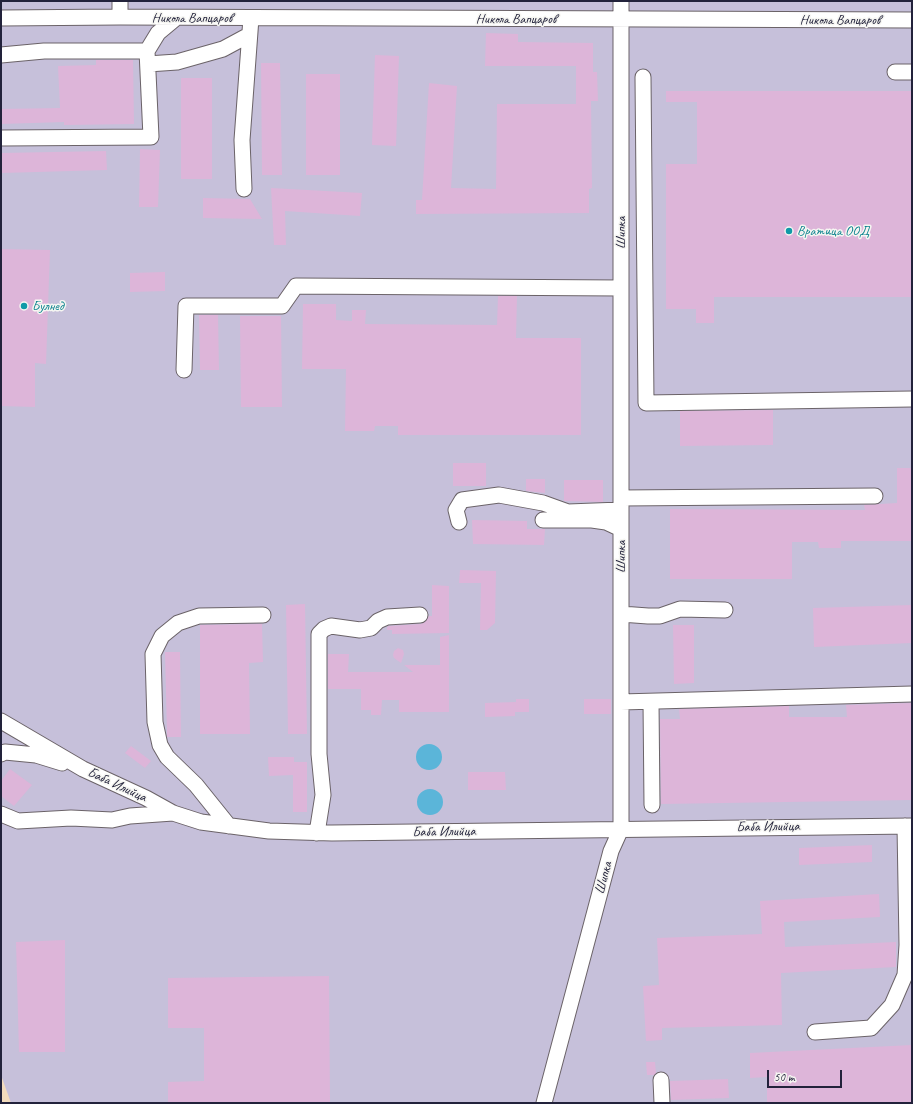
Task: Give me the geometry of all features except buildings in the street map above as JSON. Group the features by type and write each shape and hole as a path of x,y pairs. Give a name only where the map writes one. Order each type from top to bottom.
{"street":[{"path":"120,1 120,17"},
{"name":"Шипка","path":"544,1103 611,851 621,830 621,1"},
{"name":"Никола Вапцаров","path":"1,18 120,17 912,20"},
{"path":"1,138 151,137 148,57 158,33 176,18"},
{"path":"244,189 242,140 251,18"},
{"path":"1,55 44,51 148,57 177,62 223,49 249,35"},
{"path":"895,72 912,72"},
{"path":"643,77 646,403 912,399"},
{"path":"184,370 186,306 282,306 296,286 621,288"},
{"path":"459,522 456,510 462,500 499,495 543,503 568,512 621,504 874,496"},
{"path":"543,520 592,520 606,522 621,529"},
{"path":"621,614 660,616 680,609 725,610"},
{"path":"229,826 196,785 168,757 160,745 155,722 153,654 162,636 178,623 199,616 263,615"},
{"path":"317,833 323,796 319,754 319,634 324,629 331,626 360,630 371,628 378,621 387,617 420,615"},
{"path":"621,702 912,694"},
{"path":"651,702 652,804"},
{"name":"Баба Илийца","path":"1,721 83,769 146,798 173,813 201,822 269,831 317,833 909,826"},
{"path":"1,754 5,752 36,755 83,769"},
{"path":"1,814 18,821 71,818 112,820 130,816 173,813"},
{"path":"815,1032 871,1028 892,1005 905,975 909,826"},
{"path":"661,1080 662,1103"}],"shaded area":[{"path":"1,1 912,1 912,1103 11,1103 1,1075"}],"water":[{"path":"429,744 438,748 442,757 438,766 429,770 420,766 416,757 420,748"},
{"path":"430,789 439,793 443,802 439,811 430,815 421,811 417,802 421,793"}],"place":[{"name":"Вратица ООД","path":"789,231"},
{"name":"Булнед","path":"24,306"}]}
